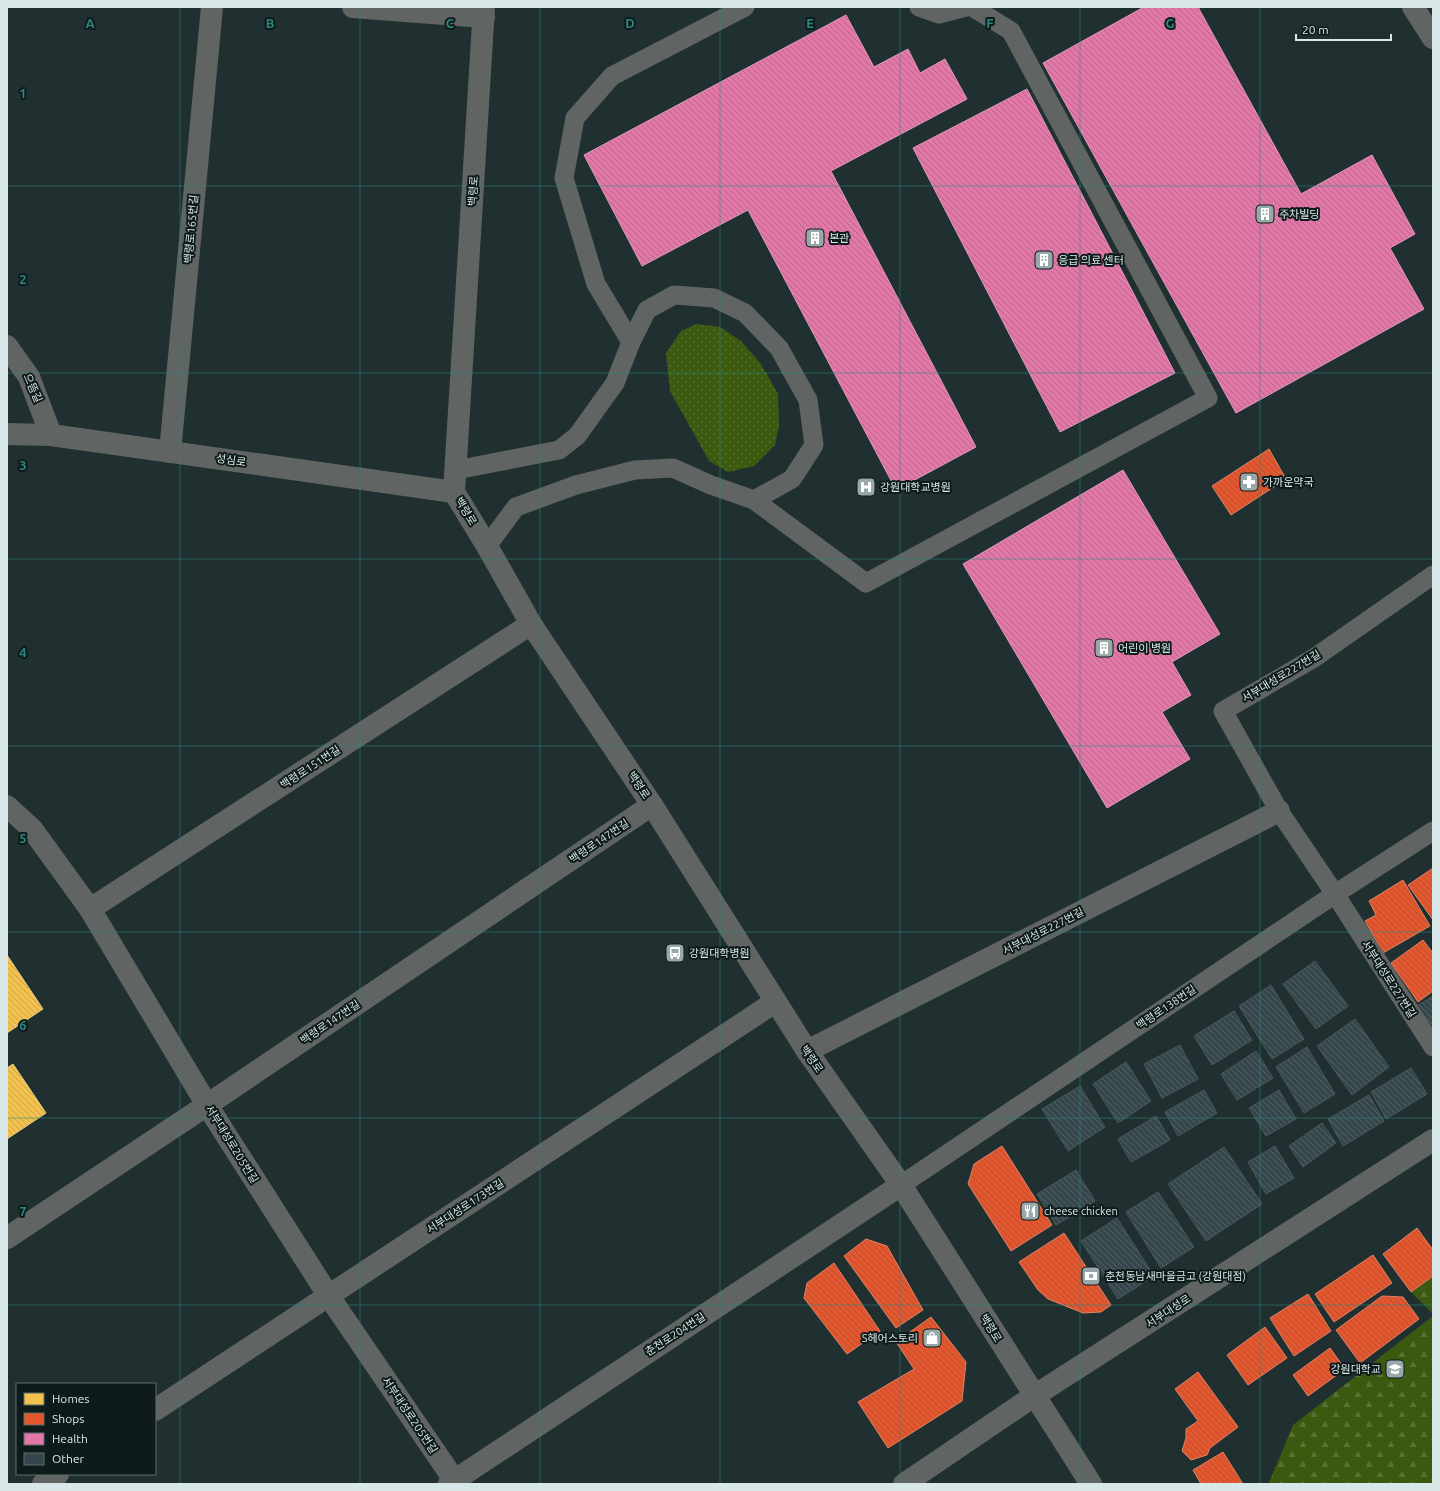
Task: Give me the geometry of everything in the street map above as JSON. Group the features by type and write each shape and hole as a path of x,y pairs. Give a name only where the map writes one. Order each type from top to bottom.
{"street":[{"name":"백령로165번길","path":"170,452 212,7"},
{"path":"353,7 484,12"},
{"path":"1413,7 1433,38"},
{"name":"백령로","path":"484,12 454,492 487,546 531,624 652,805 807,1052 901,1185 1090,1484"},
{"name":"으뜸길","path":"7,346 30,377 51,435"},
{"name":"성심로","path":"7,434 51,435 454,492"},
{"name":"백령로151번길","path":"90,909 531,624"},
{"name":"백령로147번길","path":"7,1238 652,805"},
{"name":"서부대성로205번길","path":"7,806 32,829 90,909 207,1105 328,1296 454,1483"},
{"name":"서부대성로227번길","path":"807,1052 1279,810"},
{"name":"서부대성로173번길","path":"156,1409 775,1002"},
{"name":"서부대성로","path":"904,1484 1034,1396 1433,1140"},
{"name":"춘천로204번길","path":"454,1483 901,1185"},
{"path":"43,1484 56,1475"}],"lane":[{"path":"631,342 596,284 564,178 575,118 612,76 745,7"},
{"path":"919,7 939,14 966,7"},
{"path":"487,546 516,507 576,485 635,470 673,468 711,485 754,500 866,583 1208,398 1010,31 972,7"},
{"path":"456,470 559,450 577,436 615,383 631,342 647,310 674,295 714,298 744,313 779,348 808,400 814,445 792,480 754,500"},
{"name":"서부대성로227번길","path":"1433,575 1314,658 1223,711 1279,810 1433,1047"},
{"name":"백령로138번길","path":"901,1185 1335,894 1433,831"}],"green space":[{"path":"697,324 720,327 741,341 761,364 778,394 779,425 775,445 754,466 728,472 709,461 670,391 666,353 681,331"},
{"path":"1433,1276 1433,1314 1411,1292"},
{"name":"강원대학교","path":"1433,1316 1433,1484 1270,1484 1269,1483 1293,1425"}],"building: Homes":[{"path":"7,955 43,1009 7,1033"},
{"path":"13,1064 46,1113 7,1139 7,1068"}],"building: Shops":[{"name":"가까운약국","path":"1269,449 1286,479 1231,515 1212,486"},
{"path":"1433,868 1433,920 1408,885"},
{"path":"1403,880 1430,926 1383,953 1365,921 1376,915 1369,901"},
{"path":"1423,940 1433,953 1433,991 1418,1002 1391,963"},
{"path":"1002,1146 1052,1225 1011,1251 968,1184 974,1164"},
{"path":"1417,1228 1433,1250 1433,1276 1411,1292 1383,1254"},
{"path":"1064,1233 1111,1305 1101,1312 1083,1313 1048,1299 1038,1290 1019,1262"},
{"path":"866,1239 887,1246 923,1310 896,1328 844,1256"},
{"path":"1373,1255 1392,1283 1334,1322 1315,1294"},
{"path":"834,1263 880,1331 847,1354 804,1298 807,1283"},
{"path":"1308,1294 1331,1331 1294,1356 1270,1318"},
{"path":"1382,1296 1403,1297 1419,1319 1360,1363 1336,1330"},
{"path":"931,1317 966,1362 962,1401 888,1448 858,1402 914,1369 896,1342"},
{"path":"1265,1327 1287,1358 1248,1385 1227,1355"},
{"path":"1330,1348 1345,1369 1308,1396 1293,1375"},
{"path":"1198,1372 1238,1427 1210,1448 1207,1455 1191,1460 1182,1451 1186,1438 1186,1429 1198,1421 1175,1389"},
{"path":"1223,1452 1243,1484 1201,1484 1193,1470"}],"building: Health":[{"name":"주차빌딩","path":"1144,7 1198,7 1301,194 1372,155 1415,234 1390,248 1424,309 1236,413 1043,63"},
{"name":"본관","path":"846,15 874,67 908,49 920,73 945,59 967,99 831,171 976,447 896,490 748,210 642,266 584,155"},
{"name":"응급 의료 센터","path":"1027,89 1175,373 1060,432 913,148"},
{"name":"어린이 병원","path":"1123,470 1220,634 1172,662 1191,695 1162,712 1190,759 1107,808 963,564"}],"building: Other":[{"path":"1315,961 1348,1006 1316,1029 1283,984"},
{"path":"1271,985 1304,1039 1272,1059 1239,1006"},
{"path":"1433,996 1433,1040 1412,1009"},
{"path":"1234,1011 1252,1040 1212,1065 1194,1036"},
{"path":"1355,1019 1389,1067 1352,1095 1317,1046"},
{"path":"1180,1045 1198,1079 1162,1098 1144,1064"},
{"path":"1307,1047 1335,1094 1304,1113 1276,1067"},
{"path":"1256,1051 1273,1078 1237,1100 1221,1074"},
{"path":"1126,1062 1151,1101 1118,1123 1093,1084"},
{"path":"1411,1068 1427,1094 1386,1119 1371,1092"},
{"path":"1080,1086 1105,1127 1068,1151 1042,1109"},
{"path":"1204,1090 1217,1113 1178,1136 1165,1112"},
{"path":"1279,1090 1296,1119 1266,1136 1249,1108"},
{"path":"1369,1095 1384,1121 1343,1146 1328,1119"},
{"path":"1156,1116 1170,1140 1131,1162 1118,1139"},
{"path":"1322,1123 1336,1143 1303,1167 1289,1146"},
{"path":"1275,1146 1294,1178 1266,1194 1248,1162"},
{"path":"1224,1147 1262,1204 1206,1241 1168,1184"},
{"path":"1076,1170 1095,1201 1056,1225 1037,1194"},
{"path":"1158,1192 1194,1247 1161,1268 1126,1212"},
{"path":"1117,1218 1154,1276 1118,1299 1081,1241"}],"place":[{"name":"주차빌딩","path":"1265,214"},
{"name":"본관","path":"815,238"},
{"name":"응급 의료 센터","path":"1044,260"},
{"name":"가까운약국","path":"1249,482"},
{"name":"강원대학교병원","path":"866,487"},
{"name":"어린이 병원","path":"1104,648"},
{"name":"강원대학병원","path":"675,953"},
{"name":"cheese chicken","path":"1030,1211"},
{"name":"춘천동남새마을금고 (강원대점)","path":"1091,1276"},
{"name":"S헤어스토리","path":"932,1338"},
{"name":"강원대학교","path":"1395,1369"}]}
